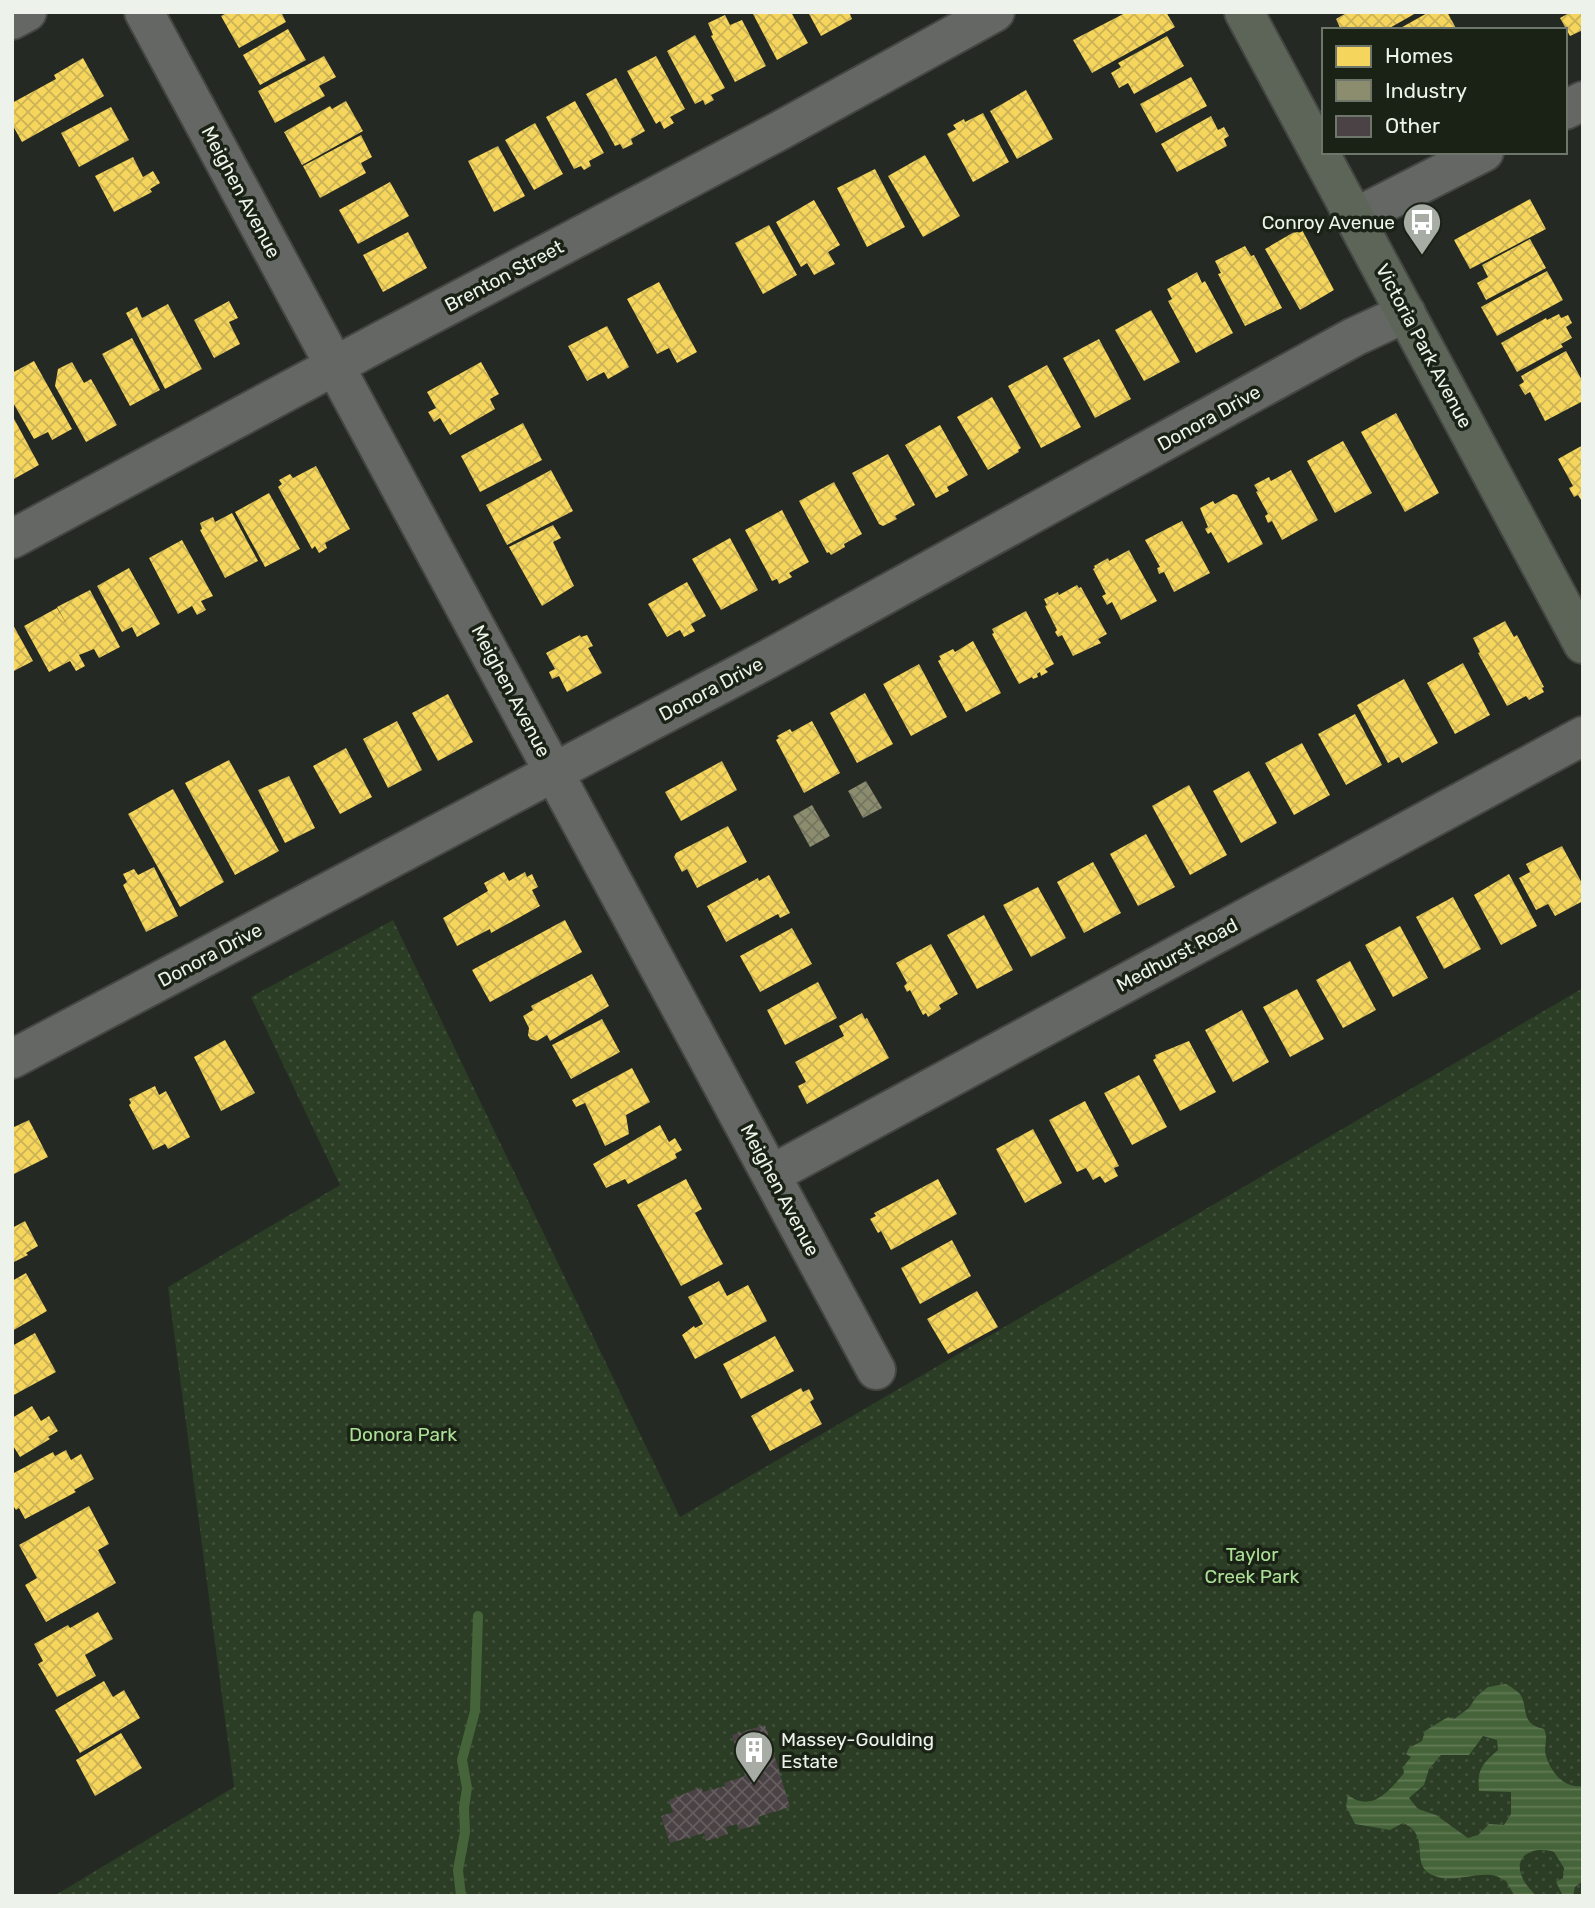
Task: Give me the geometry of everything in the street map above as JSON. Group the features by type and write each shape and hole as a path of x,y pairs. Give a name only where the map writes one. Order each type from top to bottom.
{"main road":[{"name":"Victoria Park Avenue","path":"1244,12 1583,644"}],"street":[{"path":"12,20 27,12"},
{"name":"Meighen Avenue","path":"144,12 876,1370"},
{"name":"Brenton Street","path":"12,539 779,131 995,12"},
{"path":"1567,109 1583,100"},
{"path":"1356,218 1480,154"},
{"name":"Donora Drive","path":"12,1059 769,658 1354,337 1406,313"},
{"name":"Medhurst Road","path":"772,1174 1583,736"}],"green space":[{"name":"Taylor Creek Park","path":"393,920 680,1517 1583,988 1583,1896 54,1896 234,1787 168,1287 340,1185 251,997"}],"shaded area":[{"path":"1506,1684 1520,1694 1528,1719 1536,1727 1544,1729 1546,1756 1551,1768 1564,1782 1583,1786 1583,1881 1575,1887 1573,1896 1563,1896 1556,1882 1563,1878 1564,1868 1554,1852 1533,1851 1523,1858 1520,1870 1523,1879 1536,1896 1514,1895 1506,1881 1493,1875 1448,1879 1435,1876 1422,1865 1417,1835 1412,1829 1403,1823 1390,1830 1355,1824 1346,1806 1348,1795 1365,1802 1386,1793 1404,1773 1403,1767 1411,1757 1406,1754 1409,1748 1422,1741 1425,1731 1448,1717 1454,1719 1469,1708 1476,1697 1488,1687","holes":["1483,1736 1497,1740 1498,1750 1484,1763 1480,1772 1479,1791 1511,1792 1511,1814 1504,1825 1489,1824 1478,1835 1468,1838 1436,1815 1418,1809 1409,1798 1424,1785 1429,1769 1441,1755 1469,1755"]}],"building: Homes":[{"path":"228,12 281,12 286,22 239,48 221,16"},
{"path":"752,12 791,12 808,43 777,60"},
{"path":"808,12 849,12 852,19 821,36"},
{"path":"1127,12 1166,12 1175,27 1092,73 1073,40"},
{"path":"1348,12 1418,12 1390,28 1340,28 1336,19"},
{"path":"1429,12 1447,12 1456,28 1401,28"},
{"path":"1571,12 1583,12 1583,30 1570,36 1560,18"},
{"path":"725,15 730,25 742,20 766,66 735,82 711,36 713,35 708,23"},
{"path":"288,29 306,60 260,85 243,55"},
{"path":"695,35 725,88 711,95 714,100 705,105 703,100 695,104 667,51"},
{"path":"1167,36 1184,66 1134,94 1128,83 1119,88 1111,73 1121,67 1118,63"},
{"path":"324,56 336,77 319,86 325,96 275,123 258,91"},
{"path":"656,56 685,109 670,117 674,123 664,129 660,121 656,124 627,71"},
{"path":"83,58 104,96 22,142 12,124 12,103 56,79 54,75"},
{"path":"1191,77 1207,106 1156,133 1140,104"},
{"path":"616,78 645,131 631,139 633,144 623,149 620,144 615,146 586,94"},
{"path":"1026,90 1053,139 1017,159 990,111"},
{"path":"346,101 363,131 302,165 284,132 330,106 332,109"},
{"path":"575,101 604,153 589,161 591,166 584,170 581,166 574,169 546,117"},
{"path":"111,107 129,140 79,167 61,133"},
{"path":"983,113 1009,162 973,182 947,134 956,129 953,125"},
{"path":"1211,116 1218,130 1224,127 1229,136 1224,139 1227,146 1177,172 1161,144"},
{"path":"535,123 563,174 534,190 505,140"},
{"path":"361,135 372,157 361,163 366,173 320,198 303,166"},
{"path":"498,146 525,196 494,212 468,161"},
{"path":"925,155 960,216 923,237 888,176"},
{"path":"133,157 143,177 153,171 160,183 150,189 152,192 114,212 95,176"},
{"path":"875,169 905,227 867,247 837,188"},
{"path":"390,182 409,216 358,244 339,210"},
{"path":"1530,199 1546,229 1470,269 1454,240"},
{"path":"814,200 840,245 828,252 835,264 814,275 807,263 801,267 776,222"},
{"path":"769,225 797,275 763,294 735,243"},
{"path":"1301,228 1334,290 1300,310 1265,249"},
{"path":"408,232 427,268 383,292 363,255"},
{"path":"1530,239 1546,268 1486,300 1477,283 1488,277 1482,265"},
{"path":"1245,246 1251,256 1254,255 1282,308 1245,326 1218,274 1221,273 1215,261"},
{"path":"1547,271 1563,300 1497,336 1481,307"},
{"path":"1197,272 1202,283 1205,281 1233,333 1196,353 1168,301 1172,299 1167,289"},
{"path":"659,282 697,352 677,363 669,348 657,354 627,299"},
{"path":"229,301 238,318 229,322 240,344 214,358 194,320"},
{"path":"168,304 202,369 165,389 126,313 137,307 142,318"},
{"path":"1151,310 1180,362 1144,381 1115,330"},
{"path":"1559,314 1561,318 1568,315 1572,323 1566,327 1572,338 1561,344 1563,347 1517,372 1501,343 1546,318 1547,320"},
{"path":"607,326 629,367 608,379 604,372 587,381 568,346"},
{"path":"132,338 160,390 130,406 102,354"},
{"path":"1099,339 1131,399 1095,418 1063,358"},
{"path":"1566,351 1583,382 1583,401 1545,421 1530,392 1525,395 1519,385 1524,382 1521,376"},
{"path":"34,361 72,429 52,440 48,432 34,439 12,401 12,373"},
{"path":"72,362 84,383 91,379 117,425 86,442 55,386 58,369"},
{"path":"481,362 499,394 490,399 495,409 450,435 440,418 434,422 428,412 436,408 427,392"},
{"path":"1047,365 1081,427 1041,448 1008,386"},
{"path":"992,397 1021,448 1019,452 988,470 957,417"},
{"path":"1396,413 1439,493 1405,512 1361,432"},
{"path":"12,415 39,465 12,480"},
{"path":"523,423 542,460 480,492 461,456"},
{"path":"940,425 968,475 947,487 949,491 936,498 905,445"},
{"path":"1343,441 1372,493 1335,513 1307,461"},
{"path":"1583,445 1583,503 1578,495 1574,497 1569,488 1573,486 1558,459"},
{"path":"888,454 915,505 883,526 879,524 852,473"},
{"path":"316,466 350,529 325,543 327,548 319,553 315,546 312,549 278,487 282,484 279,480 290,474 293,478"},
{"path":"551,470 573,511 507,545 486,505"},
{"path":"1291,470 1318,520 1282,540 1272,521 1268,523 1265,516 1268,514 1254,485 1269,477 1271,481"},
{"path":"834,482 862,534 831,555 827,553 799,501"},
{"path":"269,493 300,549 265,567 235,512"},
{"path":"1233,494 1237,495 1263,544 1228,563 1211,532 1208,534 1205,529 1208,527 1200,508 1213,501 1215,504"},
{"path":"782,510 809,562 789,573 792,577 779,584 777,579 772,581 745,530"},
{"path":"232,513 258,561 225,578 200,530 200,523 213,517 215,522"},
{"path":"1182,521 1210,573 1174,592 1164,572 1159,574 1157,568 1160,567 1145,540"},
{"path":"553,525 561,538 553,542 574,586 542,606 509,547"},
{"path":"730,538 758,590 721,610 692,559"},
{"path":"182,540 213,596 201,601 206,610 197,615 192,606 178,614 149,558"},
{"path":"1129,550 1157,601 1121,620 1112,602 1107,605 1102,596 1106,594 1093,569 1108,558 1109,561"},
{"path":"129,568 160,624 137,637 132,627 122,632 97,586"},
{"path":"687,582 706,616 691,624 695,631 684,637 680,630 667,637 648,604"},
{"path":"1077,585 1081,587 1107,634 1098,639 1101,643 1073,656 1062,635 1058,637 1055,632 1057,630 1044,599 1058,592 1059,595"},
{"path":"90,590 120,647 99,658 94,649 79,655 85,666 76,671 70,661 49,672 24,626 57,608 69,628 57,607"},
{"path":"1026,611 1054,664 1045,669 1048,672 1041,676 1040,672 1038,677 1019,684 992,634 992,629"},
{"path":"1505,621 1514,637 1517,635 1544,687 1544,692 1529,700 1526,696 1507,706 1478,653 1480,652 1473,638"},
{"path":"12,623 33,661 12,672"},
{"path":"580,635 587,635 593,646 588,648 602,673 567,692 559,676 552,679 549,672 555,669 546,653"},
{"path":"973,641 1001,693 966,712 938,661 941,659 939,656 953,649 955,652"},
{"path":"1463,663 1490,715 1455,734 1427,683"},
{"path":"919,664 947,717 911,736 883,684"},
{"path":"1404,679 1438,743 1402,763 1399,757 1388,763 1357,705"},
{"path":"865,693 893,744 857,763 830,713"},
{"path":"448,694 473,742 438,761 412,713"},
{"path":"1355,714 1382,765 1346,785 1318,734"},
{"path":"397,721 422,770 388,788 363,739"},
{"path":"812,721 840,773 804,793 776,740 779,738 777,736 790,729 792,732"},
{"path":"1302,743 1330,795 1294,815 1265,763"},
{"path":"346,748 372,797 340,814 313,766"},
{"path":"229,760 279,851 235,875 185,783"},
{"path":"722,761 737,790 681,821 665,792"},
{"path":"1249,771 1277,823 1241,843 1213,791"},
{"path":"289,776 315,828 285,843 258,790"},
{"path":"1189,785 1227,855 1190,875 1152,806"},
{"path":"173,789 224,882 180,907 128,814"},
{"path":"728,826 747,862 697,888 687,869 682,872 674,857 676,853"},
{"path":"1146,834 1175,887 1138,906 1110,854"},
{"path":"1562,846 1583,885 1583,901 1555,916 1548,904 1536,910 1519,878 1530,872 1526,864"},
{"path":"1093,862 1121,913 1084,933 1057,882"},
{"path":"154,867 178,916 146,932 123,885 127,882 123,874 134,869 138,875"},
{"path":"504,872 509,881 525,872 527,877 532,874 538,887 532,890 540,906 491,933 490,929 457,946 443,918 488,891 484,883"},
{"path":"1509,874 1537,926 1501,945 1474,895"},
{"path":"769,875 790,913 780,918 778,914 726,942 707,906 758,878 759,881"},
{"path":"1038,887 1066,938 1031,957 1003,905"},
{"path":"1453,897 1481,949 1444,969 1416,917"},
{"path":"984,915 1013,970 977,989 947,935"},
{"path":"565,920 582,952 490,1002 472,970"},
{"path":"1400,926 1428,978 1393,997 1365,945"},
{"path":"792,928 812,964 760,992 740,956"},
{"path":"931,944 958,994 939,1005 941,1009 928,1017 926,1013 923,1015 910,990 907,992 904,986 907,983 896,963"},
{"path":"1350,961 1376,1010 1343,1028 1316,980"},
{"path":"592,974 609,1006 550,1041 547,1035 537,1041 530,1039 529,1028 523,1016 533,1010 531,1006"},
{"path":"818,982 837,1018 785,1045 767,1010"},
{"path":"1297,989 1324,1039 1290,1057 1263,1007"},
{"path":"1242,1010 1269,1062 1233,1082 1205,1030"},
{"path":"862,1013 889,1058 807,1104 798,1086 806,1082 795,1062 844,1036 839,1026"},
{"path":"602,1019 620,1052 571,1079 552,1045"},
{"path":"225,1040 255,1093 221,1111 194,1057"},
{"path":"1189,1041 1216,1092 1180,1111 1153,1060 1155,1055"},
{"path":"632,1068 650,1102 626,1115 629,1134 605,1146 585,1103 576,1107 572,1100"},
{"path":"1139,1075 1167,1127 1132,1145 1104,1093"},
{"path":"155,1086 159,1095 166,1091 190,1137 168,1149 165,1144 153,1150 129,1105 129,1099"},
{"path":"1085,1101 1119,1166 1114,1168 1118,1176 1105,1183 1100,1176 1093,1180 1086,1168 1077,1172 1049,1120"},
{"path":"29,1120 48,1157 12,1175 12,1128"},
{"path":"660,1125 669,1142 675,1138 682,1150 675,1154 677,1158 628,1184 625,1179 606,1188 593,1164"},
{"path":"1033,1129 1062,1183 1025,1203 996,1149"},
{"path":"686,1179 702,1209 695,1213 723,1264 681,1286 637,1205"},
{"path":"938,1179 957,1214 891,1250 881,1231 878,1233 870,1219 876,1216 874,1213"},
{"path":"25,1221 38,1246 12,1263 12,1228"},
{"path":"952,1240 971,1276 920,1304 901,1268"},
{"path":"26,1273 47,1311 12,1331 12,1281"},
{"path":"719,1281 727,1296 748,1285 767,1321 695,1359 682,1335 694,1326 695,1328 703,1324 688,1297"},
{"path":"977,1291 998,1327 948,1354 927,1319"},
{"path":"35,1333 56,1372 12,1396 12,1346"},
{"path":"775,1336 794,1371 741,1399 723,1364"},
{"path":"801,1388 803,1392 809,1389 814,1399 810,1402 822,1424 770,1451 751,1416"},
{"path":"32,1406 41,1421 49,1416 58,1431 20,1457 12,1444 12,1418"},
{"path":"66,1450 71,1460 81,1454 94,1479 74,1490 76,1492 25,1519 19,1508 16,1510 12,1504 12,1474 53,1452 55,1456"},
{"path":"89,1506 109,1544 98,1550 116,1583 46,1622 25,1585 37,1578 19,1545"},
{"path":"98,1612 113,1639 85,1655 96,1676 57,1697 38,1664 43,1661 34,1644"},
{"path":"104,1681 113,1697 124,1690 140,1718 80,1753 55,1710"},
{"path":"121,1733 142,1768 95,1796 76,1760"}],"building: Industry":[{"path":"866,781 882,808 863,818 848,791"},
{"path":"812,805 830,836 810,847 793,816"}],"building: Other":[{"name":"Massey-Goulding Estate","path":"765,1725 790,1807 758,1817 760,1824 739,1830 737,1824 726,1827 728,1834 706,1841 704,1833 670,1843 661,1816 673,1812 669,1800 701,1787 703,1792 725,1786 724,1783 745,1776 732,1735"}],"waterway":[{"path":"461,1896 458,1870 465,1832 467,1788 462,1760 475,1711 478,1616"}],"place":[{"name":"Conroy Avenue","path":"1422,256"},
{"name":"Massey-Goulding Estate","path":"754,1784"}],"park label":[{"name":"Donora Park","path":"403,1434"}]}
